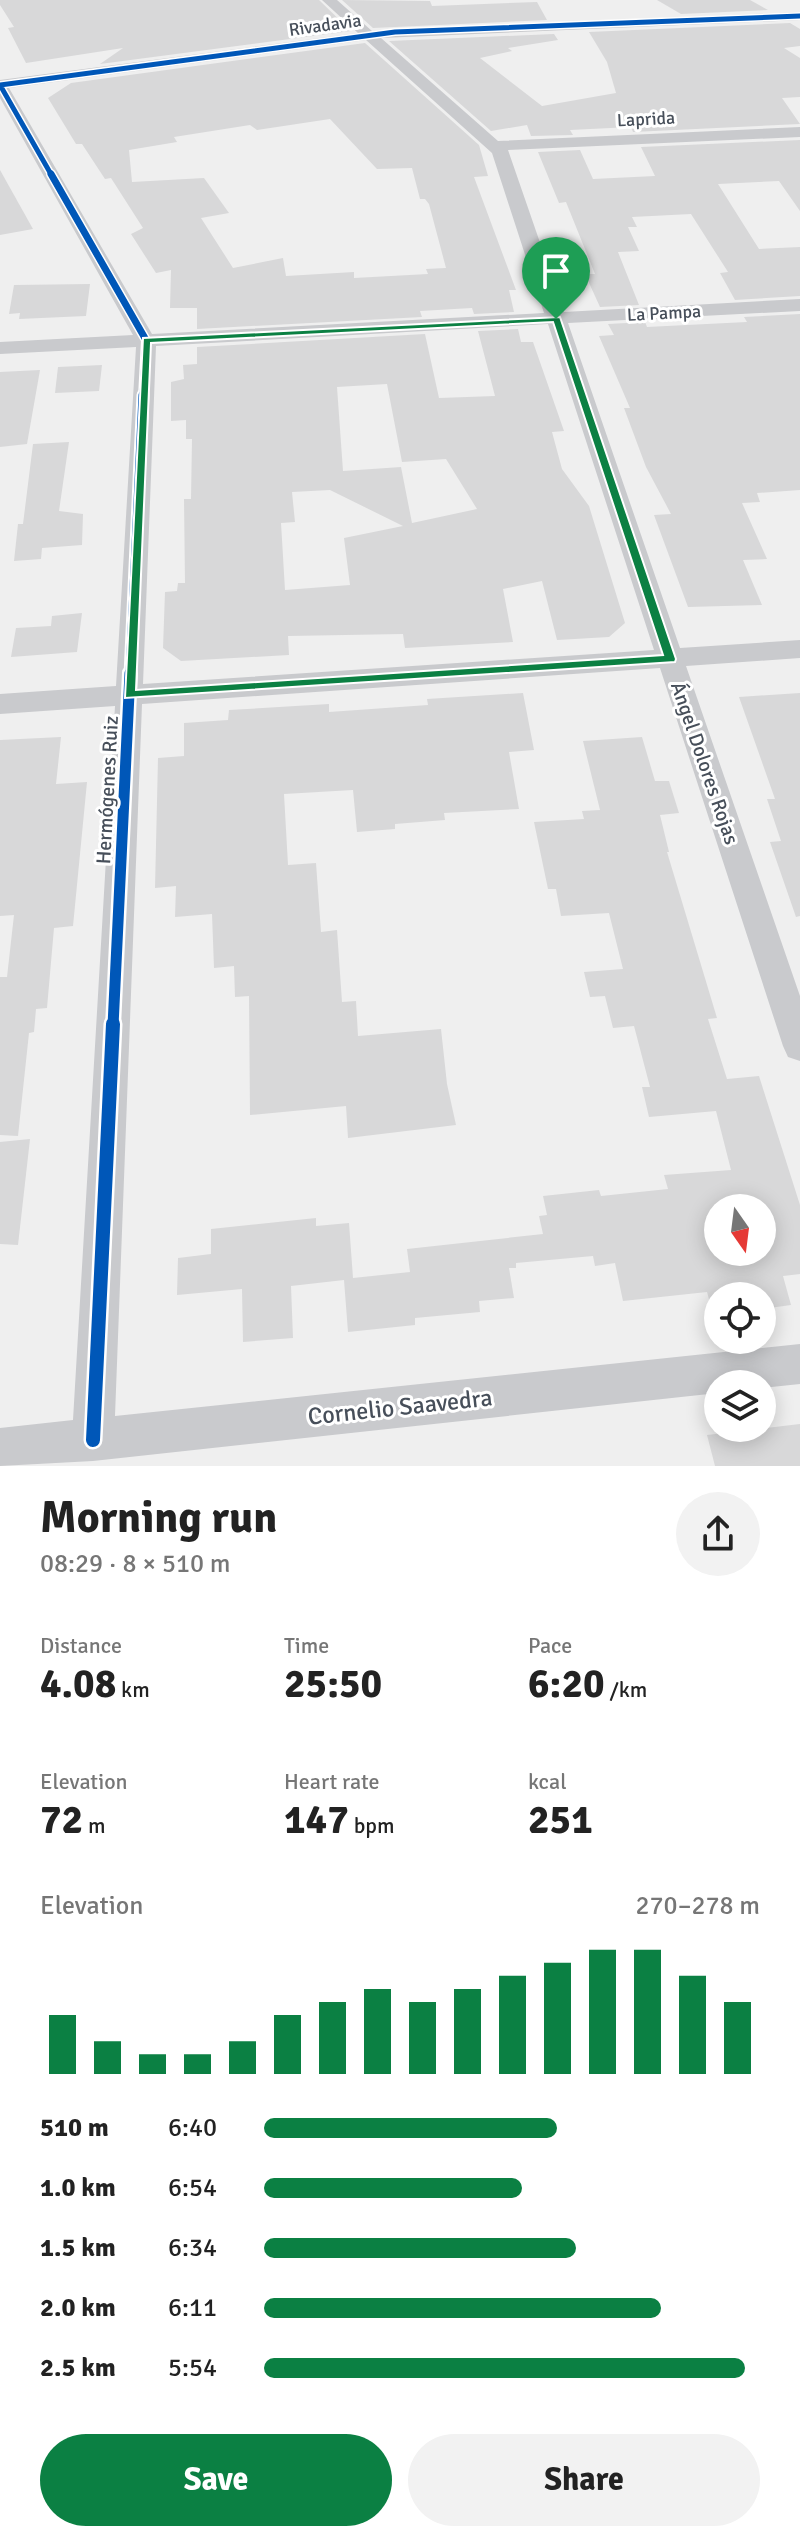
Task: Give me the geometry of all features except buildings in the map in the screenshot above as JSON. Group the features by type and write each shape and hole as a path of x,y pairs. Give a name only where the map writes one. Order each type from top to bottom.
{"street":[{"name":"Ángel Dolores Rojas","path":"329,0 500,151 800,1046"},
{"path":"780,0 800,14"},
{"name":"Rivadavia","path":"0,85 369,35 800,14"},
{"path":"0,85 146,340"},
{"name":"Laprida","path":"495,146 800,132"},
{"name":"La Pampa","path":"0,348 800,305"},
{"name":"Hermógenes Ruiz","path":"93,1440 146,340"},
{"path":"0,704 800,649"},
{"name":"Cornelio Saavedra","path":"0,1449 800,1364"}],"cycle path":[{"path":"93,1440 146,340 0,85 395,32 800,16"}],"route":[{"path":"556,319 670,659 129,695 146,340 556,319"}]}
